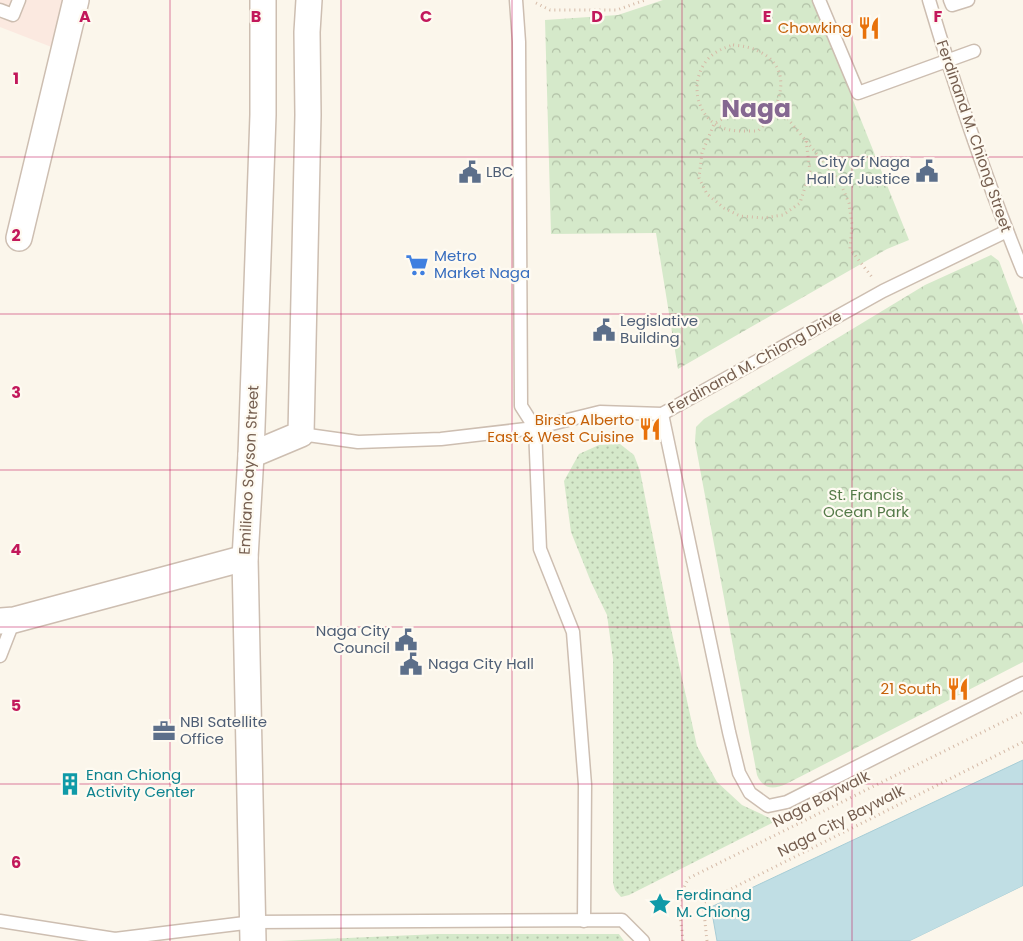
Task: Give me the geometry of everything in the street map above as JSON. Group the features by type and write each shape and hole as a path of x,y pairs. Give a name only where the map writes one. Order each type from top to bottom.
{"street":[{"path":"19,238 76,0"},
{"name":"Emiliano Sayson Street","path":"253,931 245,558 251,455 263,115 263,0"},
{"path":"251,455 301,434 309,0"},
{"path":"7,621 245,558"}],"lane":[{"path":"0,10 13,15 19,0"},
{"path":"516,0 519,42 521,406 535,428 540,549 573,632 585,785 584,921"},
{"path":"819,0 858,93 974,51"},
{"name":"Ferdinand M. Chiong Street","path":"929,0 947,60 1023,271"},
{"path":"950,0 952,5 968,0"},
{"name":"Ferdinand M. Chiong Drive","path":"301,434 358,442 442,439 535,428 600,412 662,414 883,291 1007,231"},
{"path":"662,414 739,773 750,793 768,806 787,802 1023,683"},
{"path":"0,656 7,621"},
{"path":"0,921 115,939 253,931 622,920 643,941"}],"path":[{"path":"531,0 550,10 618,10 645,0"},
{"path":"733,45 748,47 762,52 771,60 778,71 781,82 780,95 773,113 758,130 734,131 714,124 704,115 698,101 698,84 701,71 707,60 721,48 733,45"},
{"path":"806,141 810,171 800,203 783,214 763,218 740,216 724,208 707,194 699,178 702,153 714,124 732,113 751,111 773,113 788,119 840,182 849,203 852,226 850,249 883,291"},
{"name":"Naga Baywalk","path":"683,941 679,903 682,888 689,878 1023,712"},
{"name":"Naga City Baywalk","path":"707,941 703,903 1023,742"}],"shaded area":[{"path":"0,0 67,0 54,48 0,27"}],"green space":[{"path":"663,0 813,0 909,240 887,249 678,369 656,233 551,234 545,20 618,15"},
{"name":"St. Francis Ocean Park","path":"991,255 999,261 1023,325 1023,662 786,784 777,787 765,786 757,775 695,442 696,427 704,419 925,285"},
{"path":"620,444 634,455 640,471 670,624 697,746 717,782 742,805 776,821 629,895 621,897 615,890 613,883 613,659 607,615 591,582 571,532 564,481 579,454 599,445"},
{"path":"438,934 619,934 624,941 279,941"}],"water":[{"path":"1023,760 1023,886 910,941 717,941 711,907"}],"pier":[{"path":"1023,886 1023,889 916,941 910,941"}],"place":[{"name":"Chowking","path":"869,28"},
{"name":"City of Naga Hall of Justice","path":"927,171"},
{"name":"LBC","path":"470,172"},
{"name":"Metro Market Naga","path":"417,265"},
{"name":"Legislative Building","path":"604,330"},
{"name":"Birsto Alberto East & West Cuisine","path":"650,429"},
{"name":"Naga City Council","path":"406,640"},
{"name":"Naga City Hall","path":"411,664"},
{"name":"21 South","path":"958,689"},
{"name":"NBI Satellite Office","path":"164,731"},
{"name":"Enan Chiong Activity Center","path":"70,784"},
{"name":"Ferdinand M. Chiong","path":"660,904"}],"district":[{"name":"Naga","path":"756,108"}]}
